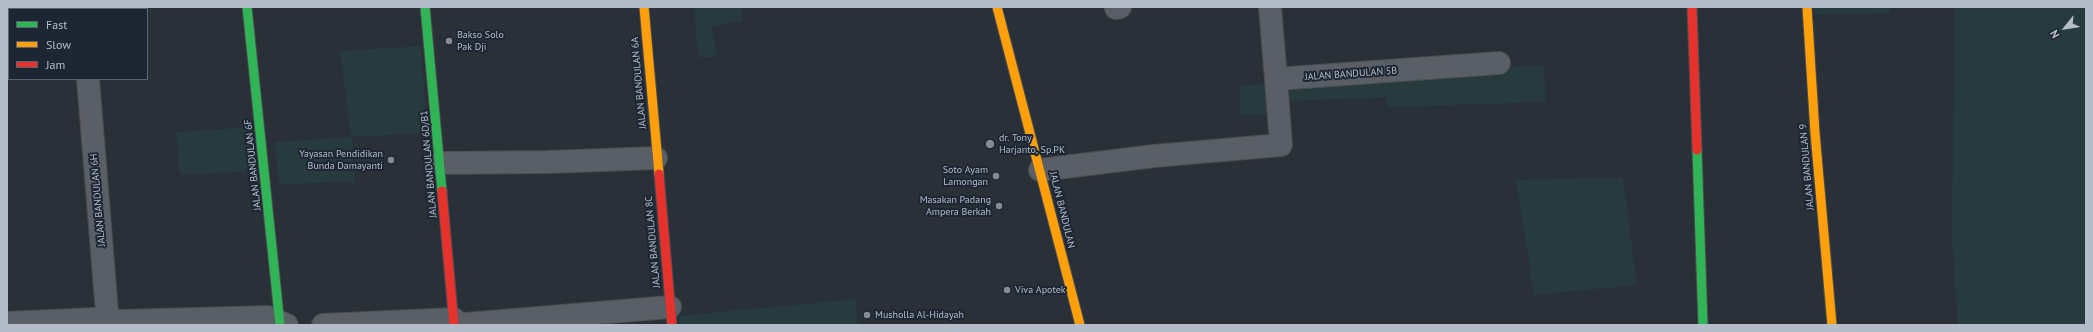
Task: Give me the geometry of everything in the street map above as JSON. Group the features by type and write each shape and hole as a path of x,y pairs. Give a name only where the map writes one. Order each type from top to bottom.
{"street":[{"name":"JALAN BANDULAN 6F","path":"247,7 282,324"},
{"name":"JALAN BANDULAN 6D/B1","path":"425,7 454,323"},
{"name":"JALAN BANDULAN 6A","path":"644,7 656,158"},
{"name":"JALAN BANDULAN","path":"997,7 1080,325"},
{"path":"1040,170 1154,156 1281,145 1270,7"},
{"path":"1692,7 1703,325"},
{"name":"JALAN BANDULAN 9","path":"1807,7 1815,134 1832,325"},
{"name":"JALAN BANDULAN 5B","path":"1276,79 1499,63"},
{"name":"JALAN BANDULAN 6H","path":"88,80 107,323"},
{"path":"440,163 548,162 656,158"},
{"name":"JALAN BANDULAN 8C","path":"656,158 671,316"},
{"path":"323,325 454,323 671,316"},
{"path":"7,324 95,318 107,323 268,317 282,324"}],"green space":[{"path":"694,7 741,7 742,21 712,26 717,57 698,57"},
{"path":"1814,7 1890,7 1891,13 1815,15"},
{"path":"1954,7 2086,7 2086,325 1958,325 1952,237"},
{"path":"421,46 427,133 352,137 355,182 279,184 275,142 351,137 340,51"},
{"path":"1544,65 1546,102 1387,107 1386,97 1290,101 1289,80"},
{"path":"1273,83 1275,113 1241,115 1239,86"},
{"path":"252,127 255,171 180,175 176,132"},
{"path":"1623,177 1637,285 1534,295 1516,180"},
{"path":"856,299 858,325 679,325 678,316"}],"traffic: fast":[{"path":"247,7 280,325"},
{"path":"425,7 442,191"},
{"path":"1697,150 1703,325"}],"traffic: slow":[{"path":"644,7 659,174"},
{"path":"997,7 1080,325"},
{"path":"1807,7 1815,133 1832,325"}],"traffic: jam":[{"path":"1692,7 1697,150"},
{"path":"659,174 672,325"},
{"path":"442,191 454,325"}],"place":[{"name":"Bakso Solo Pak Dji","path":"449,41"},
{"name":"dr. Tony Harjanto, Sp.PK","path":"990,144"},
{"name":"Yayasan Pendidikan Bunda Damayanti","path":"391,160"},
{"name":"Soto Ayam Lamongan","path":"996,176"},
{"name":"Masakan Padang Ampera Berkah","path":"999,206"},
{"name":"Viva Apotek","path":"1007,290"},
{"name":"Musholla Al-Hidayah","path":"867,315"}]}
